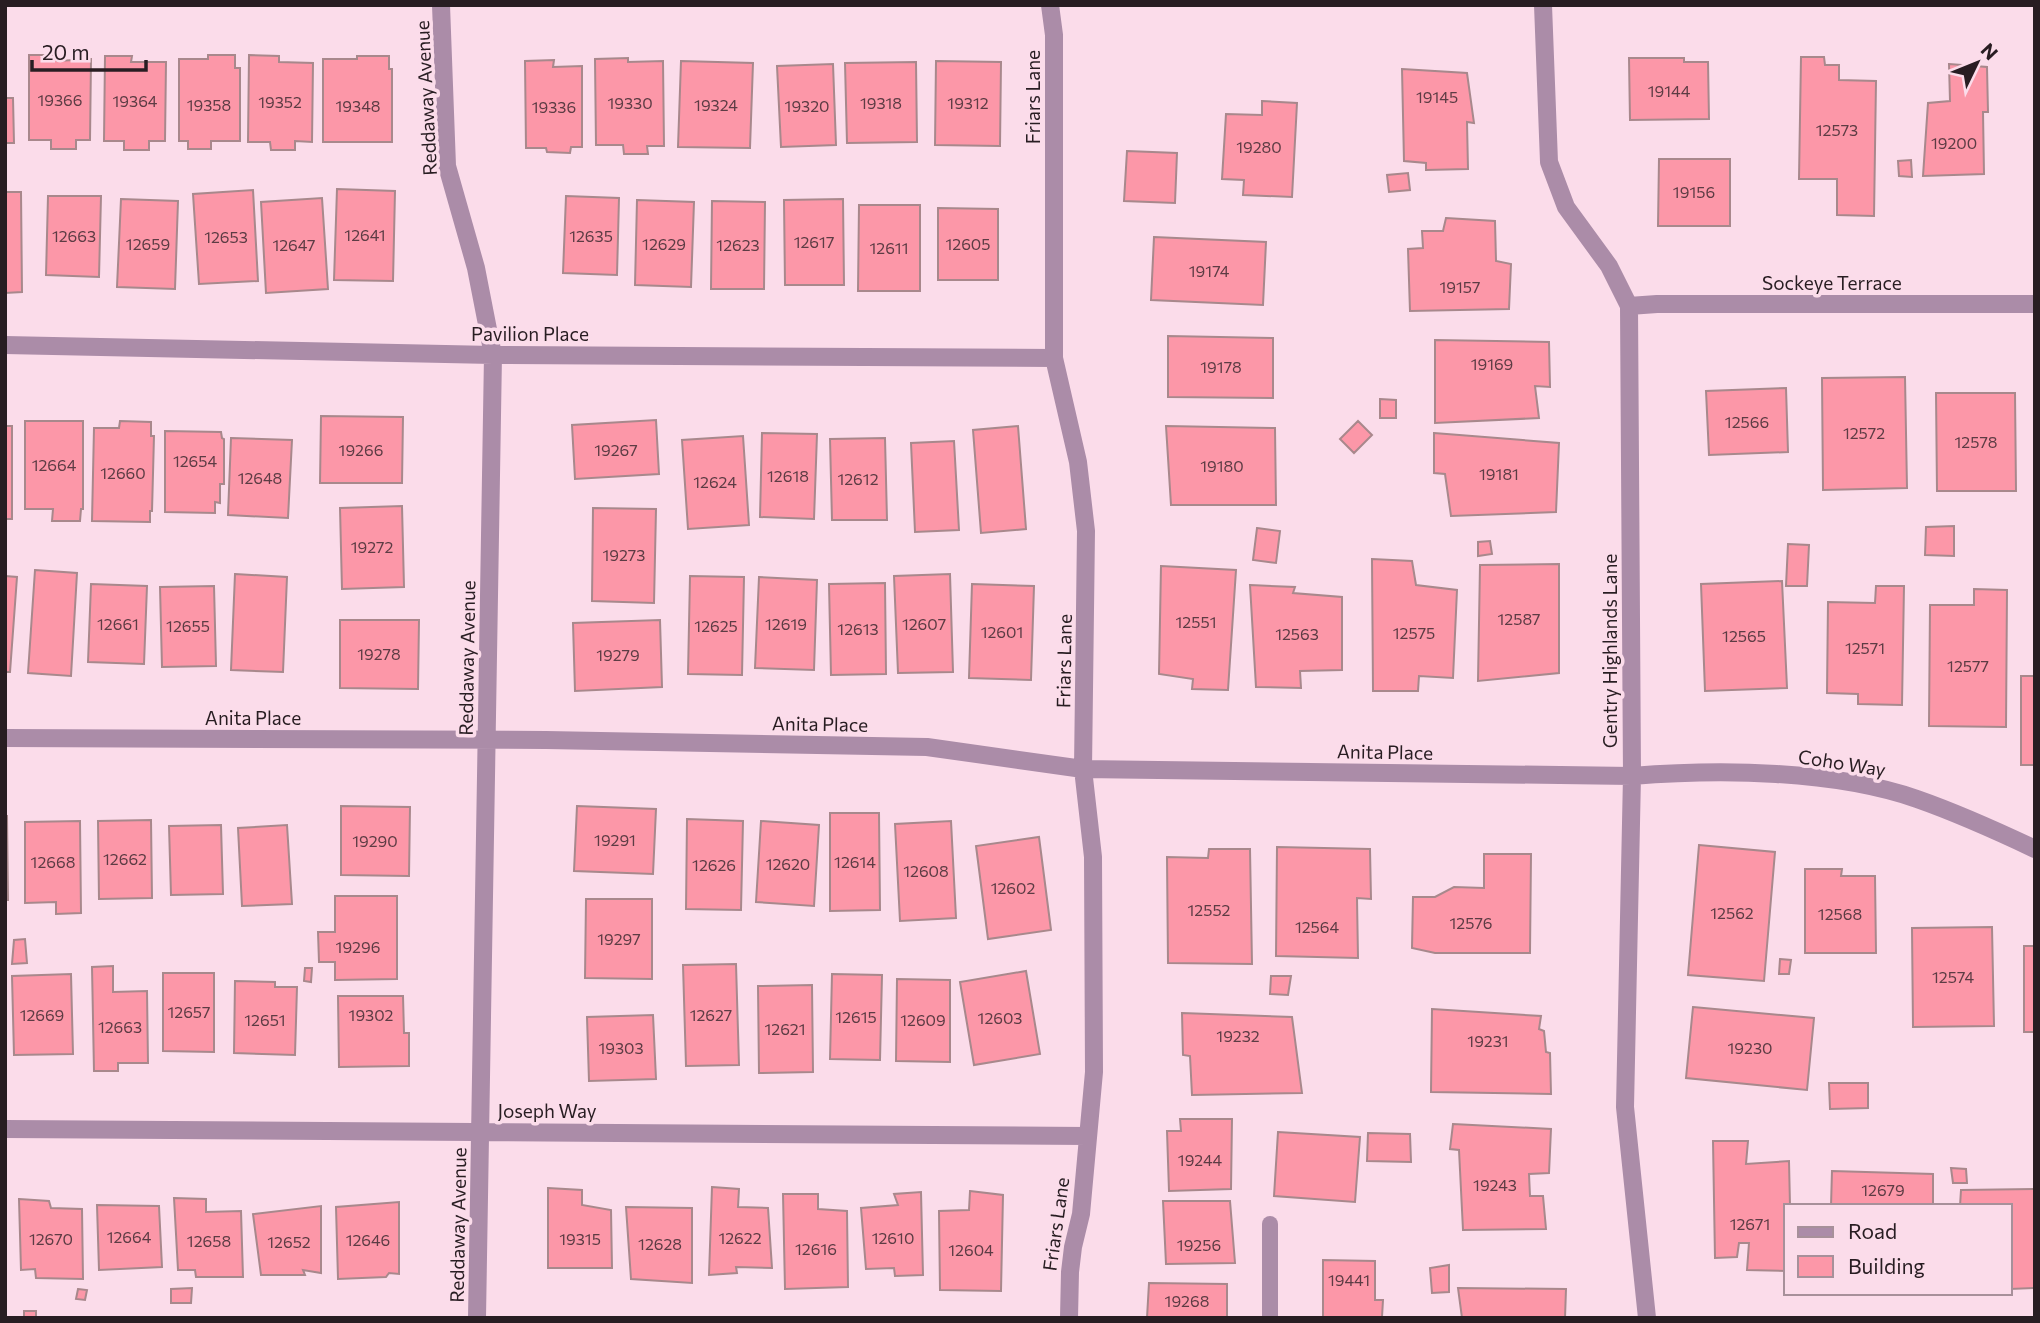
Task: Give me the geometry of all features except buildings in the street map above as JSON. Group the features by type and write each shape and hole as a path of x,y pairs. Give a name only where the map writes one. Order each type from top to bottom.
{"street":[{"name":"Reddaway Avenue","path":"441,5 447,166 476,268 493,355 477,1318"},
{"name":"Friars Lane","path":"1050,5 1054,35 1054,358 1078,462 1086,531 1083,769 1093,857 1094,1072 1081,1214 1070,1272 1069,1318"},
{"name":"Gentry Highlands Lane","path":"1543,5 1549,162 1566,206 1609,266 1629,306 1632,776 1625,1107 1647,1318"},
{"name":"Sockeye Terrace","path":"1629,306 2035,304"},
{"name":"Pavilion Place","path":"5,345 493,355 1054,358"},
{"name":"Anita Place","path":"5,738 487,740 927,747 1083,769 1632,776"},
{"name":"Coho Way","path":"1632,776 1684,772 1818,778 1916,799 2035,849"},
{"name":"Joseph Way","path":"5,1129 1088,1136"}],"lane":[{"path":"1270,1224 1270,1318"}]}
